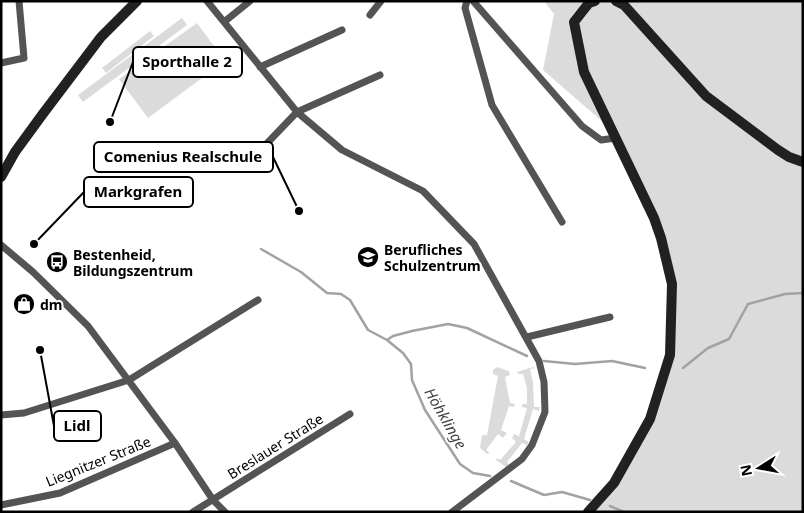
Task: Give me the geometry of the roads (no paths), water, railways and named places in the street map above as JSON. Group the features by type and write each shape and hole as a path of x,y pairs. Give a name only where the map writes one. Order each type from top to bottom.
{"street":[{"path":"1,62 24,58 19,1"},
{"path":"1,177 15,152 101,37 137,1"},
{"path":"208,1 296,112 342,150 423,191 474,244 539,361 544,382 545,412 532,446 522,459 452,512"},
{"path":"224,22 250,1"},
{"path":"370,15 381,1"},
{"path":"467,1 465,8 492,105 562,222"},
{"path":"474,1 582,126 601,140 616,138"},
{"path":"588,512 614,483 650,419 670,356 672,284 661,238 641,189 584,72 574,22 588,3 595,1"},
{"path":"616,1 624,4 706,96 778,150 789,157 803,162"},
{"path":"260,66 342,30"},
{"path":"251,160 296,112 380,74"},
{"path":"1,245 33,272 88,326 175,443 213,500 225,512"},
{"path":"1,415 24,413 129,380 258,300"},
{"path":"527,337 610,317"},
{"name":"Breslauer Straße","path":"193,512 350,414"},
{"name":"Liegnitzer Straße","path":"1,505 60,493 175,443"}],"waterway":[{"name":"Höhklinge","path":"261,249 301,272 327,293 341,294 350,300 368,330 387,340 403,353 411,364 412,380 425,410 460,464 473,473 490,476"},
{"path":"683,368 708,348 729,339 748,304 785,294 803,293"},
{"path":"387,340 393,336 412,331 448,324 467,328 527,356"},
{"path":"544,361 575,364 612,361 645,368"},
{"name":"Höhklinge","path":"511,481 544,495 562,492 590,500"},
{"name":"Höhklinge","path":"610,506 624,512"}],"place":[{"name":"Sporthalle 2","path":"110,122"},
{"name":"Comenius Realschule","path":"299,211"},
{"name":"Markgrafen","path":"34,244"},
{"name":"Berufliches Schulzentrum","path":"368,257"},
{"name":"Bestenheid, Bildungszentrum","path":"57,262"},
{"name":"dm","path":"24,304"},
{"name":"Lidl","path":"40,350"}]}
